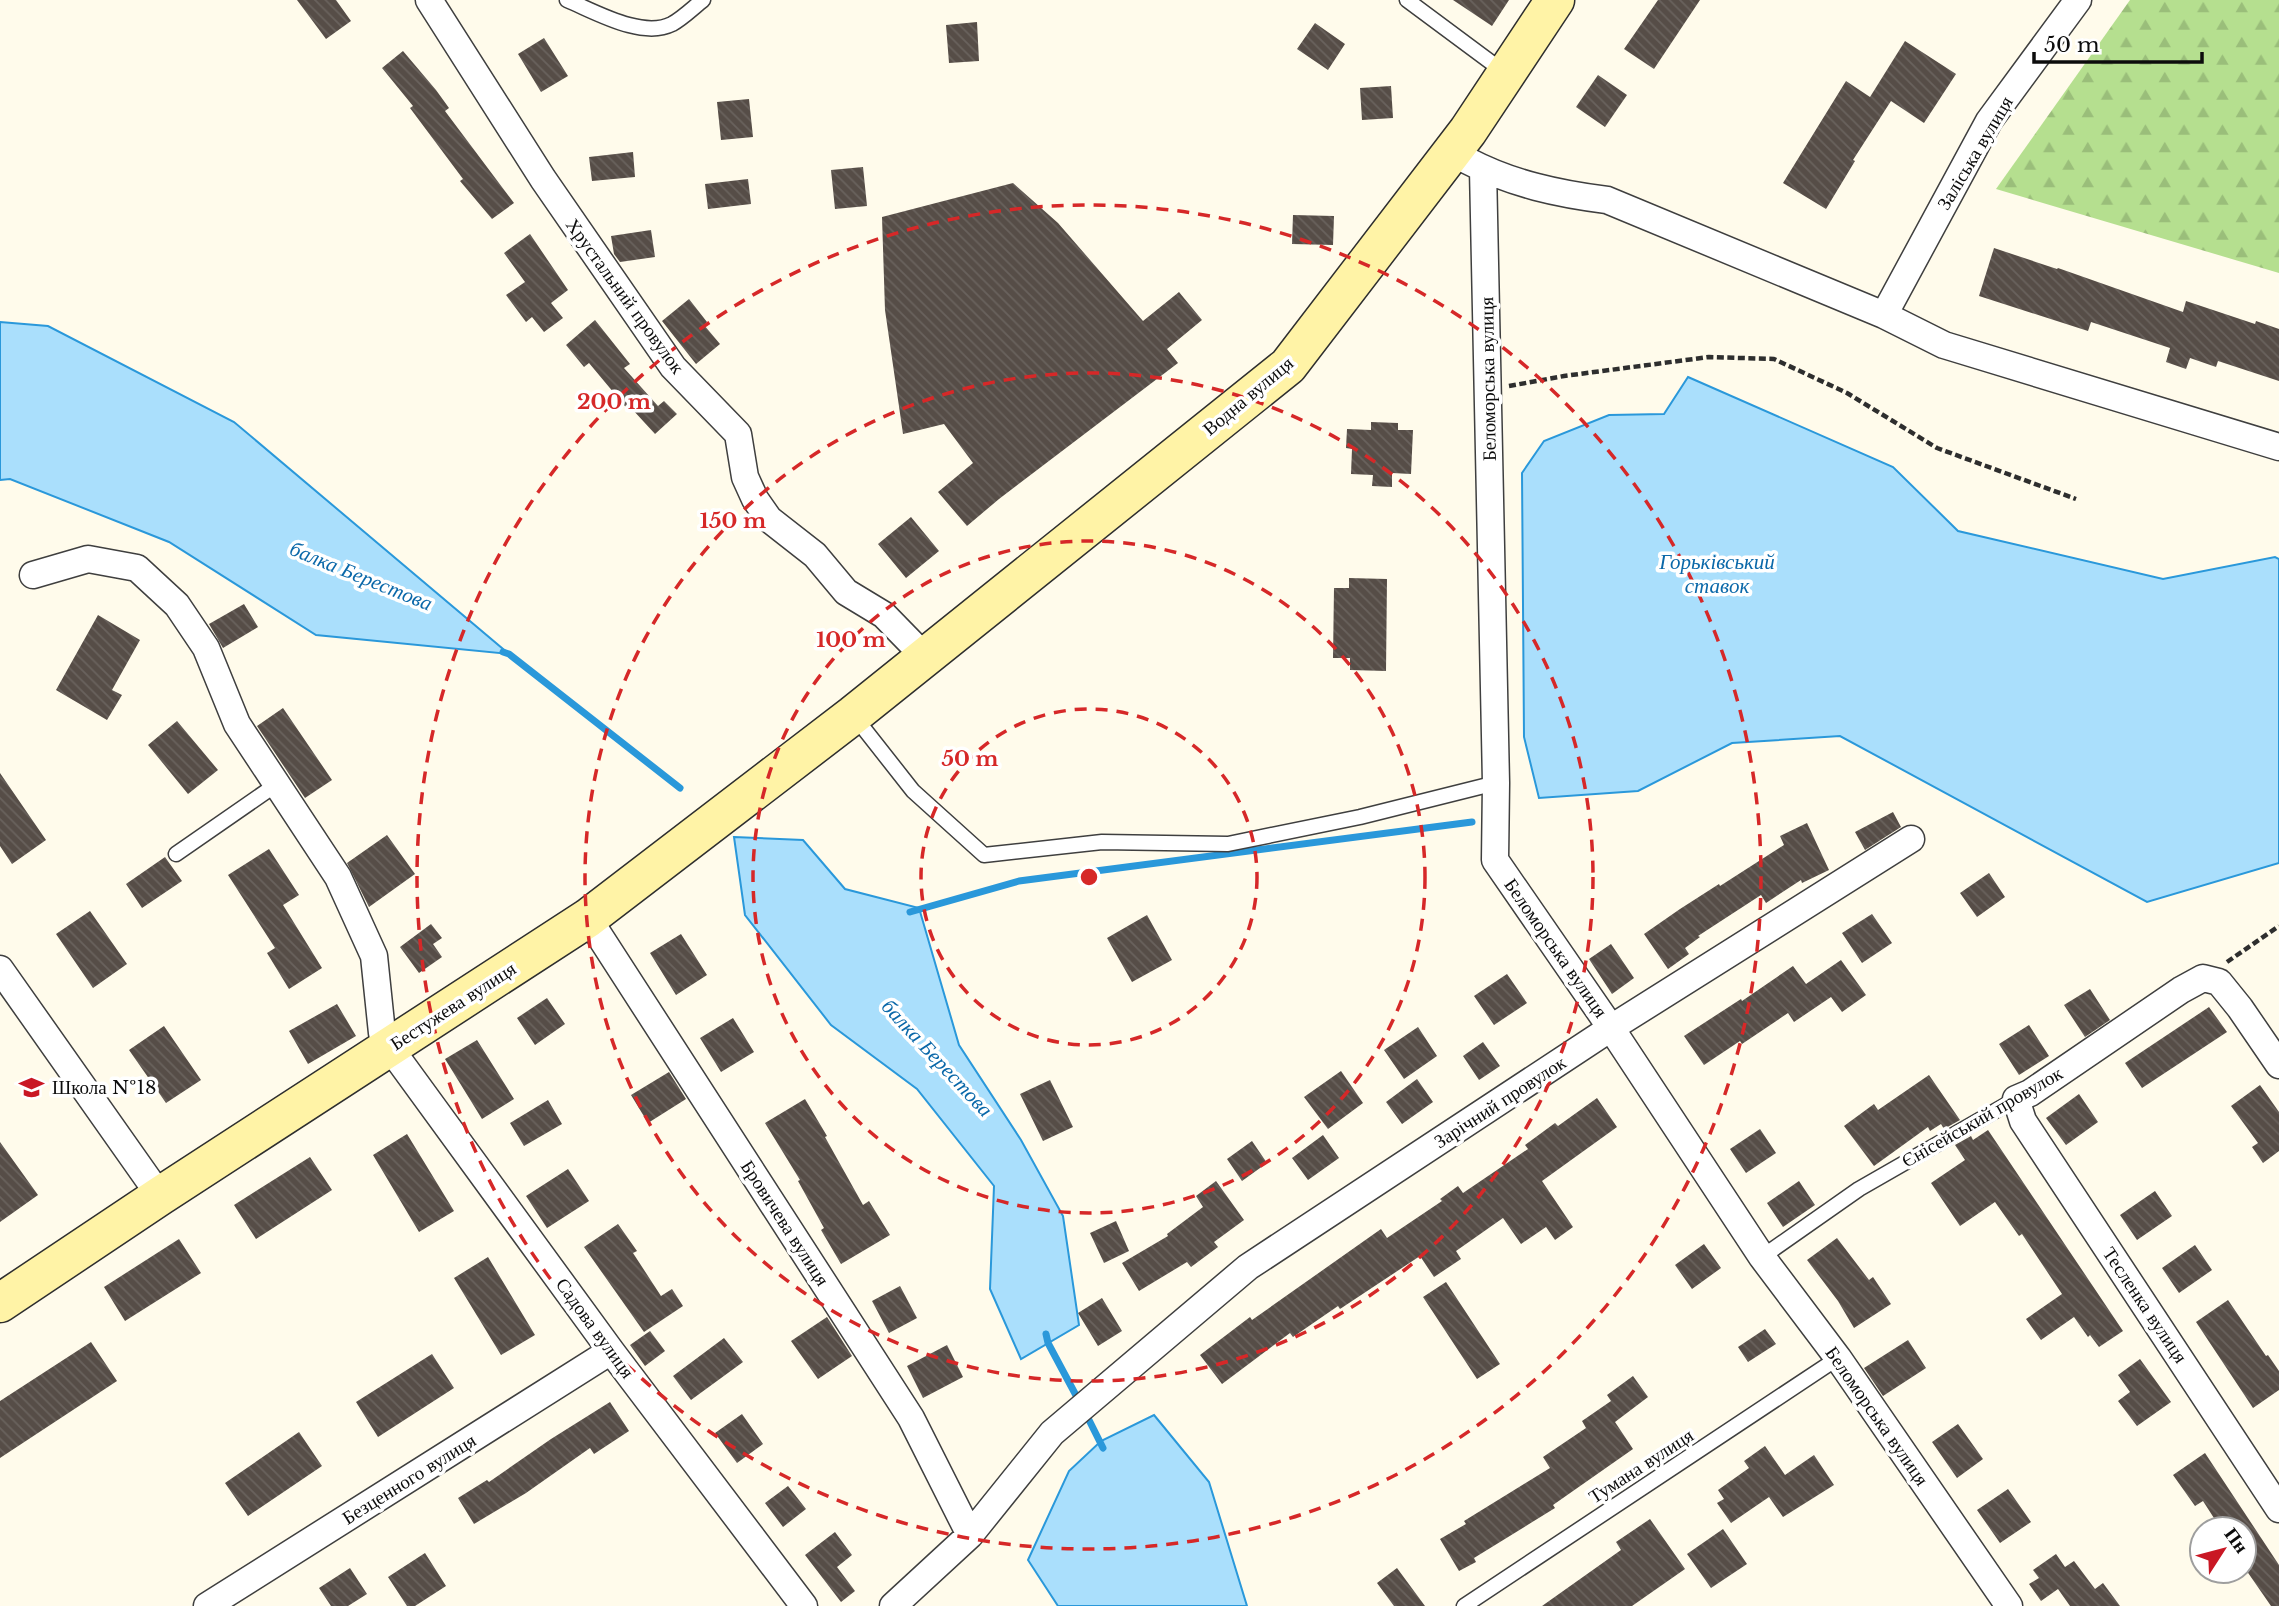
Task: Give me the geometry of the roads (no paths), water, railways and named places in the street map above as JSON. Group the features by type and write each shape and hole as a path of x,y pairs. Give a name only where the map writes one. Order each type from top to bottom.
{"street":[{"name":"Хрустальний провулок","path":"429,0 543,179 673,368 738,434 745,477 754,499 768,519 815,555 846,592 884,615 925,657"},
{"name":"Водна вулиця","path":"889,686 1288,366 1467,161 1505,73 1555,0"},
{"name":"Заліська вулиця","path":"1884,315 1989,121 2078,0"},
{"path":"1467,161 1560,194 1608,200 1884,315 1944,345 2279,447"},
{"name":"Беломорська вулиця","path":"1467,161 1488,390 1496,860 1762,1257 1838,1359 2009,1606"},
{"name":"Садова вулиця","path":"33,575 88,559 137,568 177,605 206,648 237,724 338,877 374,956 382,1033 390,1048 611,1351 804,1606"},
{"name":"Бестужева вулиця","path":"0,1303 160,1195 587,918 889,686"},
{"name":"Зарічний провулок","path":"893,1606 970,1535 1052,1433 1248,1267 1611,1028 1911,839"},
{"name":"Бровичева вулиця","path":"587,918 911,1418 970,1535"},
{"path":"0,969 160,1195"},
{"name":"Єнісейський провулок","path":"2015,1099 2030,1093 2181,990 2203,978 2219,982 2279,1065"},
{"name":"Тесленка вулиця","path":"2015,1099 2023,1121 2279,1509"},
{"name":"Безценного вулиця","path":"207,1606 611,1351"}],"lane":[{"path":"567,0 634,27 656,29 673,24 703,0"},
{"path":"1407,0 1505,73"},
{"path":"853,715 913,791 984,855 1102,842 1228,844 1360,817 1496,783"},
{"path":"176,854 277,784"},
{"name":"Єнісейський провулок","path":"1762,1257 1859,1189 2015,1099"},
{"name":"Тумана вулиця","path":"1464,1606 1838,1359"}],"water":[{"path":"0,322 48,326 234,422 509,654 316,635 169,542 10,479 0,480"},
{"name":"Горьківський ставок","path":"1688,377 1893,467 1958,531 2163,579 2275,557 2279,559 2279,863 2147,902 1840,736 1732,743 1638,791 1539,798 1524,737 1522,473 1544,441 1609,415 1664,414"},
{"path":"734,837 803,840 845,889 919,908 959,1045 1021,1140 1063,1216 1079,1325 1021,1359 990,1289 994,1186 917,1089 831,1025 745,915"},
{"path":"1154,1415 1209,1482 1247,1606 1058,1606 1028,1560 1069,1471 1101,1441"}],"waterway":[{"name":"балка Берестова","path":"503,652 680,788"},
{"path":"910,912 1019,881 1472,822"},
{"name":"балка Берестова","path":"1046,1334 1048,1343 1079,1401"},
{"name":"балка Берестова","path":"1085,1412 1103,1448"}],"place":[{"name":"Школа №18","path":"32,1087"}]}
